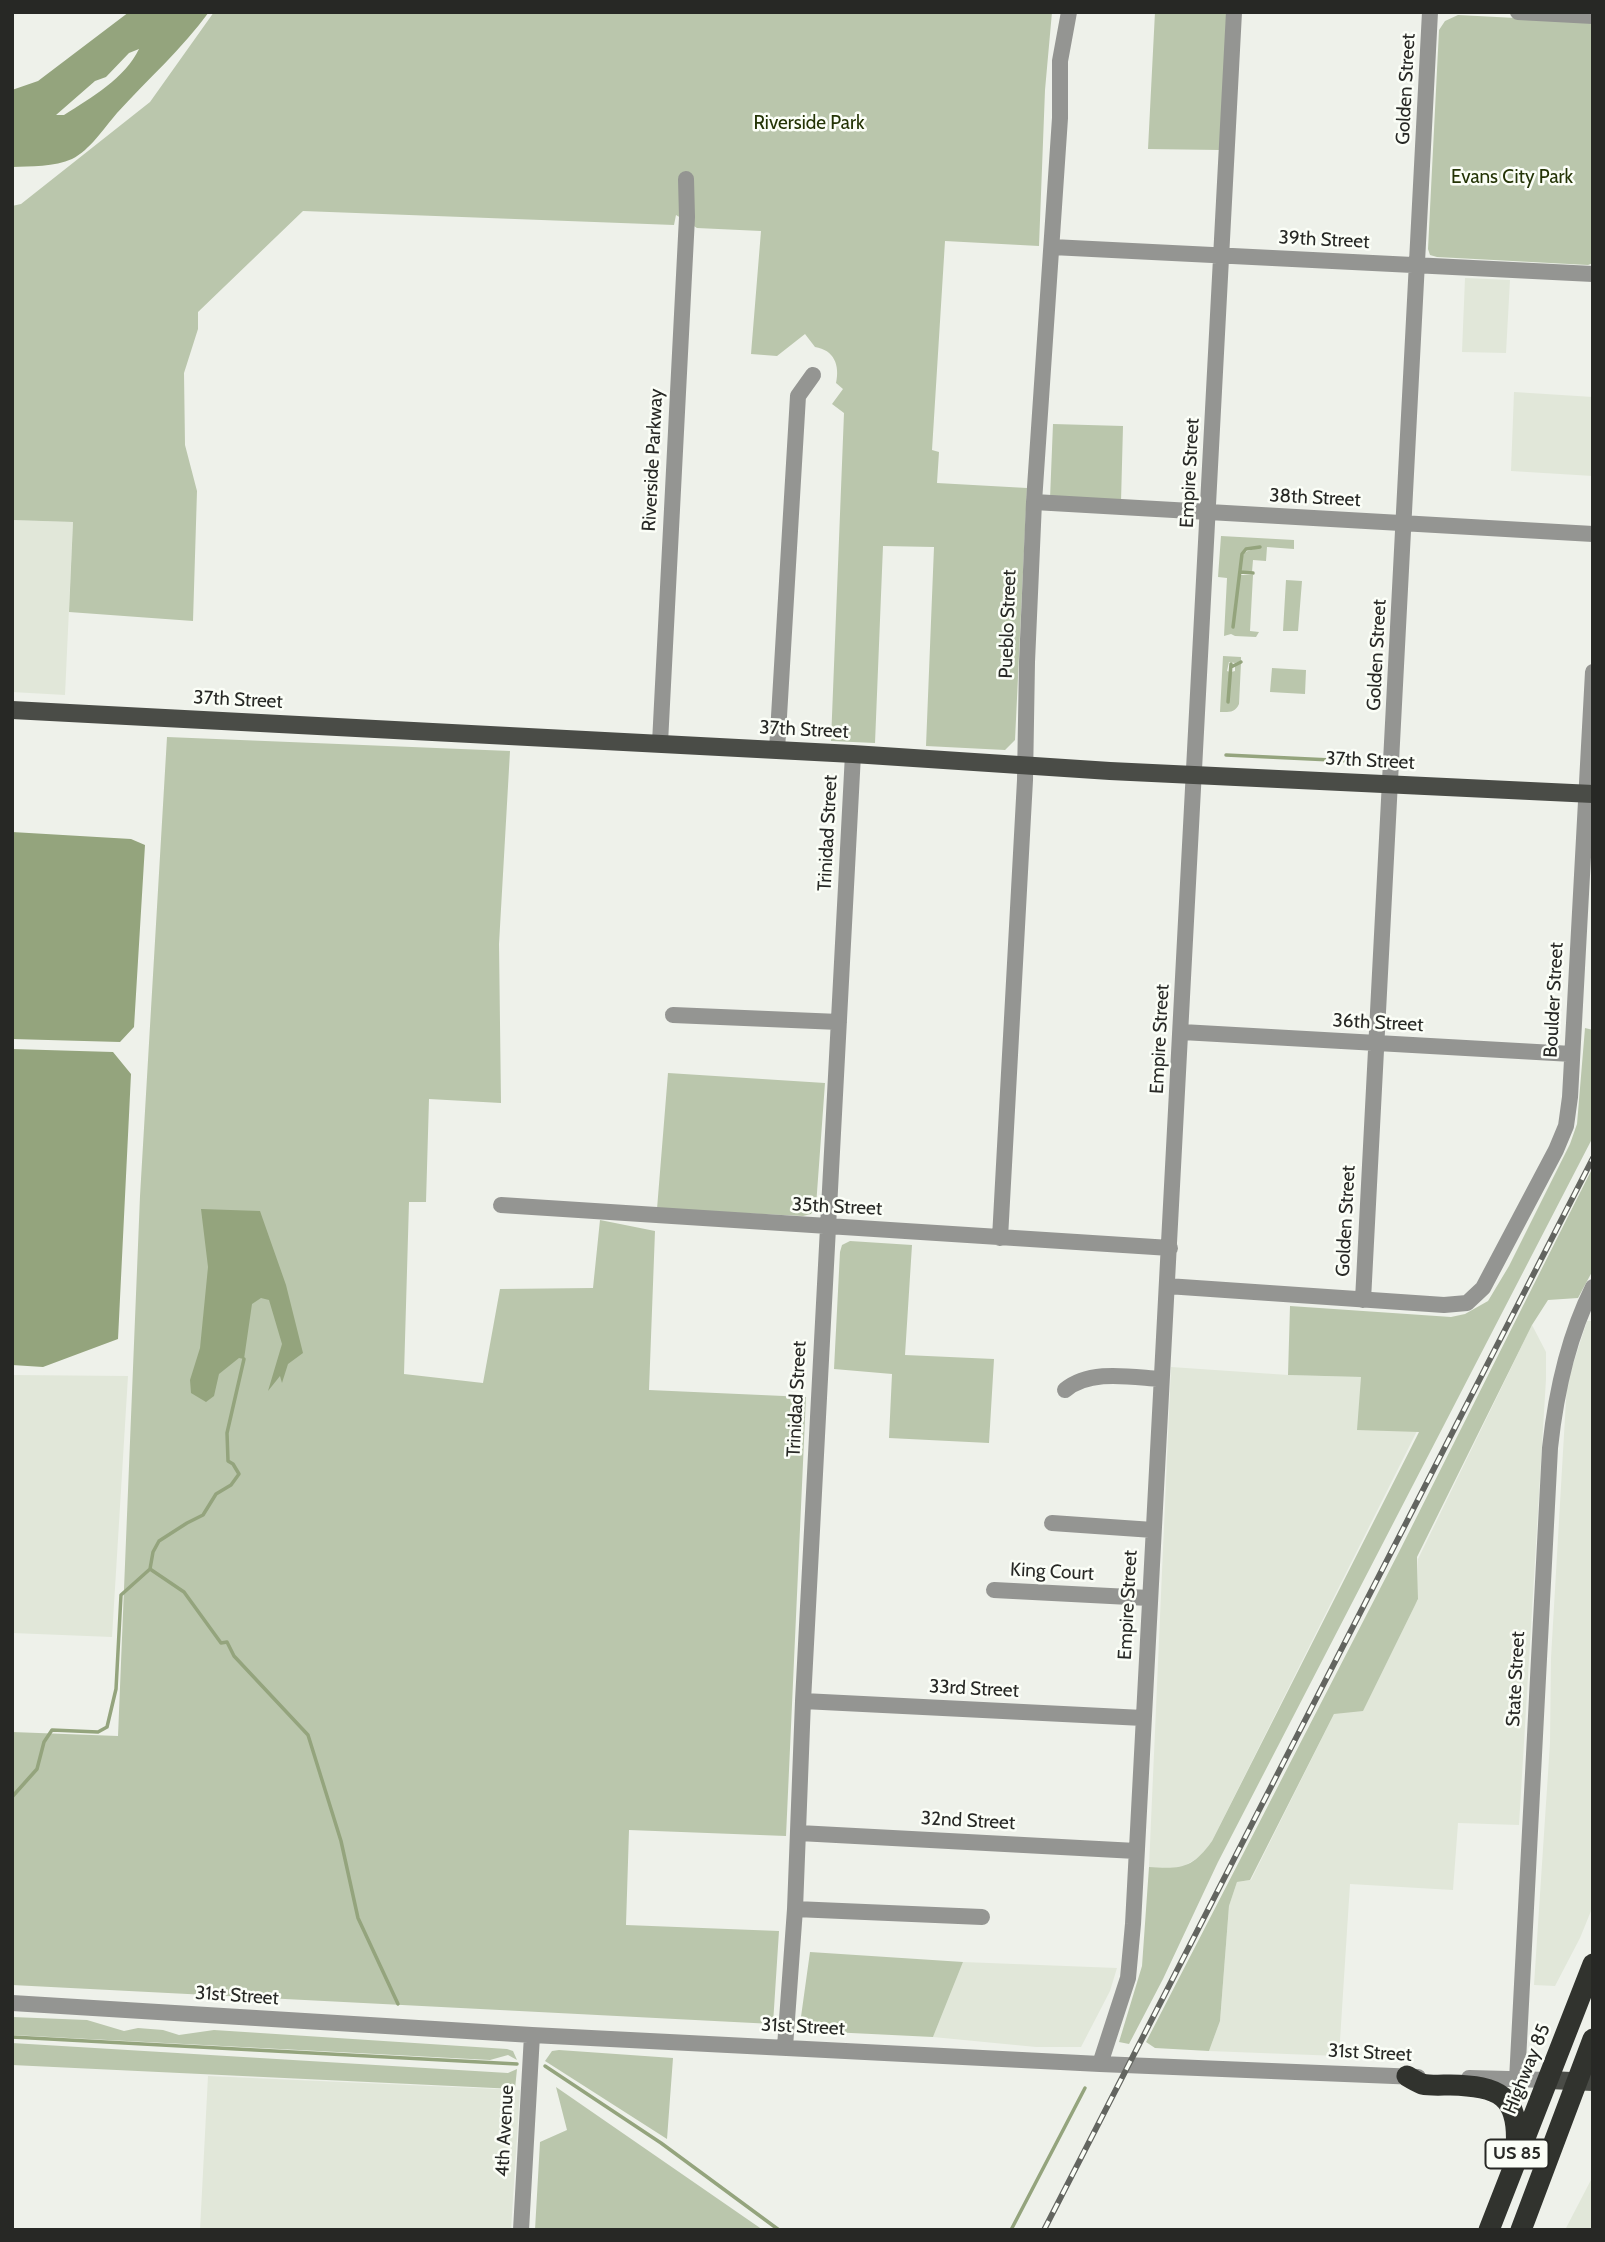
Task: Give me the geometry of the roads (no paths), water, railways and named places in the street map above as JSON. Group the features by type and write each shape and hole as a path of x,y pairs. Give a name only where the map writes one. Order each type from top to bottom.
{"highway":[{"name":"Highway 85","path":"1489,2230 1593,1964"},
{"name":"US 85","path":"1521,2230 1584,2082 1593,2039"},
{"path":"1408,2076 1423,2084 1480,2086 1504,2098 1515,2115 1516,2157"}],"main road":[{"name":"37th Street","path":"12,710 1589,794"},
{"name":"31st Street","path":"1549,2080 1584,2082"}],"street":[{"name":"Pueblo Street","path":"1000,1238 1025,765 1034,502 1060,118 1060,61 1069,12"},
{"name":"Empire Street","path":"1100,2064 1128,1978 1160,1379 1182,1032 1234,12"},
{"name":"Golden Street","path":"1363,1300 1430,12"},
{"path":"1518,12 1593,16"},
{"name":"Riverside Parkway","path":"660,743 687,217 686,179"},
{"name":"39th Street","path":"1052,247 1593,274"},
{"path":"777,750 798,396 813,375"},
{"name":"38th Street","path":"1034,502 1593,534"},
{"name":"Boulder Street","path":"1363,1300 1444,1305 1467,1303 1483,1288 1566,1126 1589,794 1593,672"},
{"name":"Trinidad Street","path":"785,2047 799,1833 803,1701 853,754"},
{"path":"673,1015 839,1022"},
{"name":"36th Street","path":"1182,1032 1572,1054"},
{"name":"35th Street","path":"501,1205 1170,1248"},
{"path":"1167,1286 1363,1300"},
{"name":"State Street","path":"1517,2080 1550,1448 1557,1396 1568,1351 1587,1310 1593,1287"},
{"path":"1065,1390 1076,1381 1103,1376 1160,1379"},
{"path":"1052,1523 1153,1530"},
{"name":"King Court","path":"994,1590 1149,1598"},
{"name":"33rd Street","path":"803,1701 1143,1718"},
{"name":"32nd Street","path":"799,1833 1136,1851"},
{"path":"795,1909 982,1917"},
{"name":"31st Street","path":"12,2003 532,2035 1100,2064 1549,2080"},
{"name":"4th Avenue","path":"521,2230 532,2035"}],"waterway":[{"path":"1233,627 1242,554 1246,549 1260,547"},
{"path":"1240,572 1253,573"},
{"path":"1231,667 1241,662"},
{"path":"1228,702 1231,664"},
{"path":"1226,755 1352,761"},
{"path":"150,1569 153,1552 159,1541 203,1515 216,1494 231,1485 239,1474 228,1461 227,1433 244,1359"},
{"path":"12,1797 37,1769 44,1742 52,1730 98,1732 107,1727 116,1689 121,1595 150,1569 184,1592 221,1643 227,1642 234,1656 308,1735 341,1841 358,1918 398,2004"},
{"path":"12,2037 517,2064"},
{"path":"545,2066 661,2143 779,2230"},
{"path":"1011,2230 1085,2088"}],"railway":[{"path":"1044,2230 1593,1158"}],"park label":[{"name":"Riverside Park","path":"809,123"},
{"name":"Evans City Park","path":"1512,177"}]}
